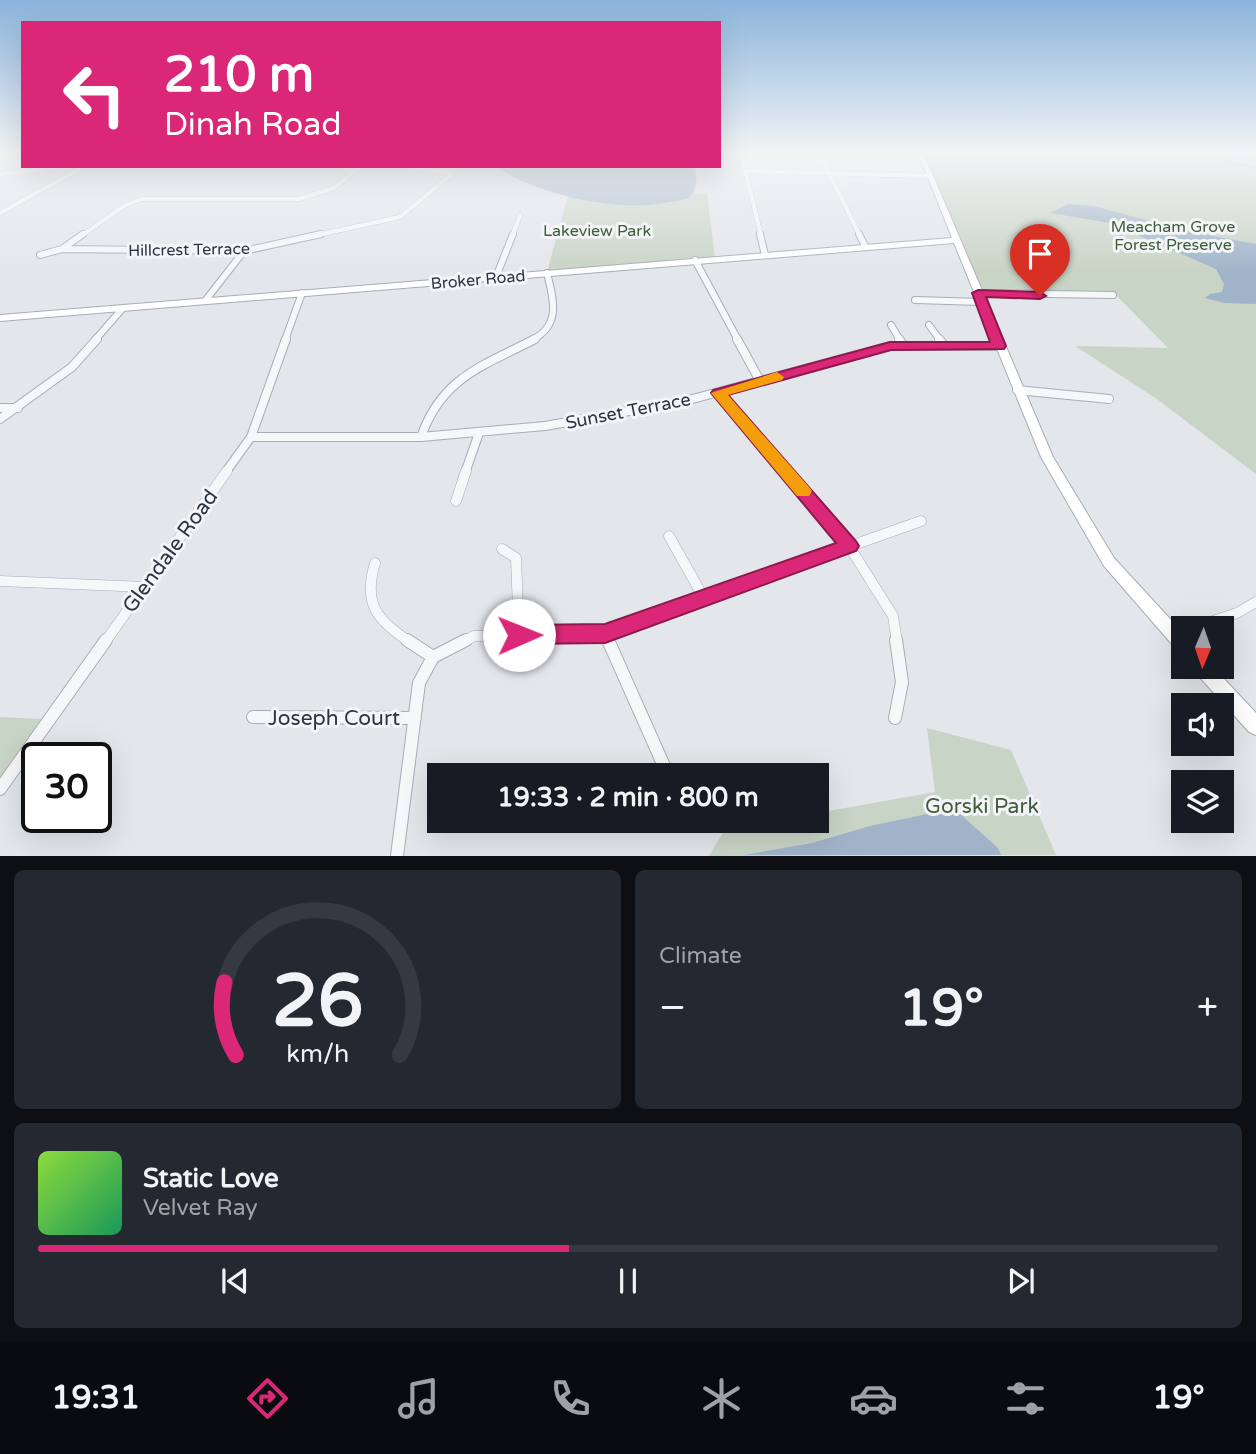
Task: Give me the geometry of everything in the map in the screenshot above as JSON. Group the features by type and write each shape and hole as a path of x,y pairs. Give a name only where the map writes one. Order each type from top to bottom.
{"street":[{"path":"0,213 36,193"},
{"path":"40,255 62,249 124,206 141,199 283,200 318,193"},
{"name":"Hillcrest Terrace","path":"62,249 244,251 400,218 430,193"},
{"path":"750,193 765,255"},
{"path":"838,193 865,246"},
{"path":"936,193 1047,457 1110,562 1171,627"},
{"path":"496,277 520,216"},
{"name":"Broker Road","path":"0,317 955,240"},
{"path":"205,301 244,251"},
{"path":"695,260 760,382"},
{"path":"421,437 432,404 451,384 542,335 553,326 555,316 548,273"},
{"name":"Glendale Road","path":"0,789 251,437 302,293"},
{"path":"915,300 1113,295"},
{"path":"0,419 19,408 79,361 123,308"},
{"path":"929,325 943,344"},
{"path":"891,326 903,345"},
{"name":"Sunset Terrace","path":"251,437 421,437 479,433 610,416 719,393 873,349 943,344 999,346"},
{"path":"1017,390 1109,399"},
{"path":"719,393 849,546 893,616 901,682 895,718"},
{"path":"0,408 19,408"},
{"path":"456,501 479,433"},
{"path":"397,856 419,683 433,657 474,636 605,633 705,600 921,521"},
{"path":"668,536 705,600"},
{"path":"502,549 516,558 519,635"},
{"path":"375,563 368,580 367,593 378,619 433,657"},
{"path":"0,581 146,587"},
{"path":"1228,616 1256,602"},
{"path":"605,633 663,763"},
{"path":"1213,679 1256,726"},
{"name":"Joseph Court","path":"253,718 415,718"}],"green space":[{"name":"Lakeview Park","path":"569,193 707,194 715,258 547,272"},
{"name":"Meacham Grove Forest Preserve","path":"937,193 1256,193 1256,474 1157,399 1075,346 1168,348 1112,291 1040,296 978,293"},
{"path":"0,717 42,719 26,742 21,742 21,749 0,779"},
{"name":"Gorski Park","path":"927,728 1011,750 1056,855 709,856 723,833 829,833 829,811 935,792"}],"water":[{"path":"556,193 693,193 683,200 649,205 603,203"},
{"path":"1068,204 1094,206 1186,231 1256,244 1256,304 1224,303 1205,298 1210,294 1222,292 1224,284 1216,269 1110,223 1050,213"},
{"path":"937,812 959,813 998,848 1001,855 744,855 812,843 870,826"}],"slow traffic":[{"path":"777,377 719,393 803,491"}],"route":[{"path":"519,635 605,633 705,600 849,546 719,393 890,346 999,346 978,293 1040,296"}]}
